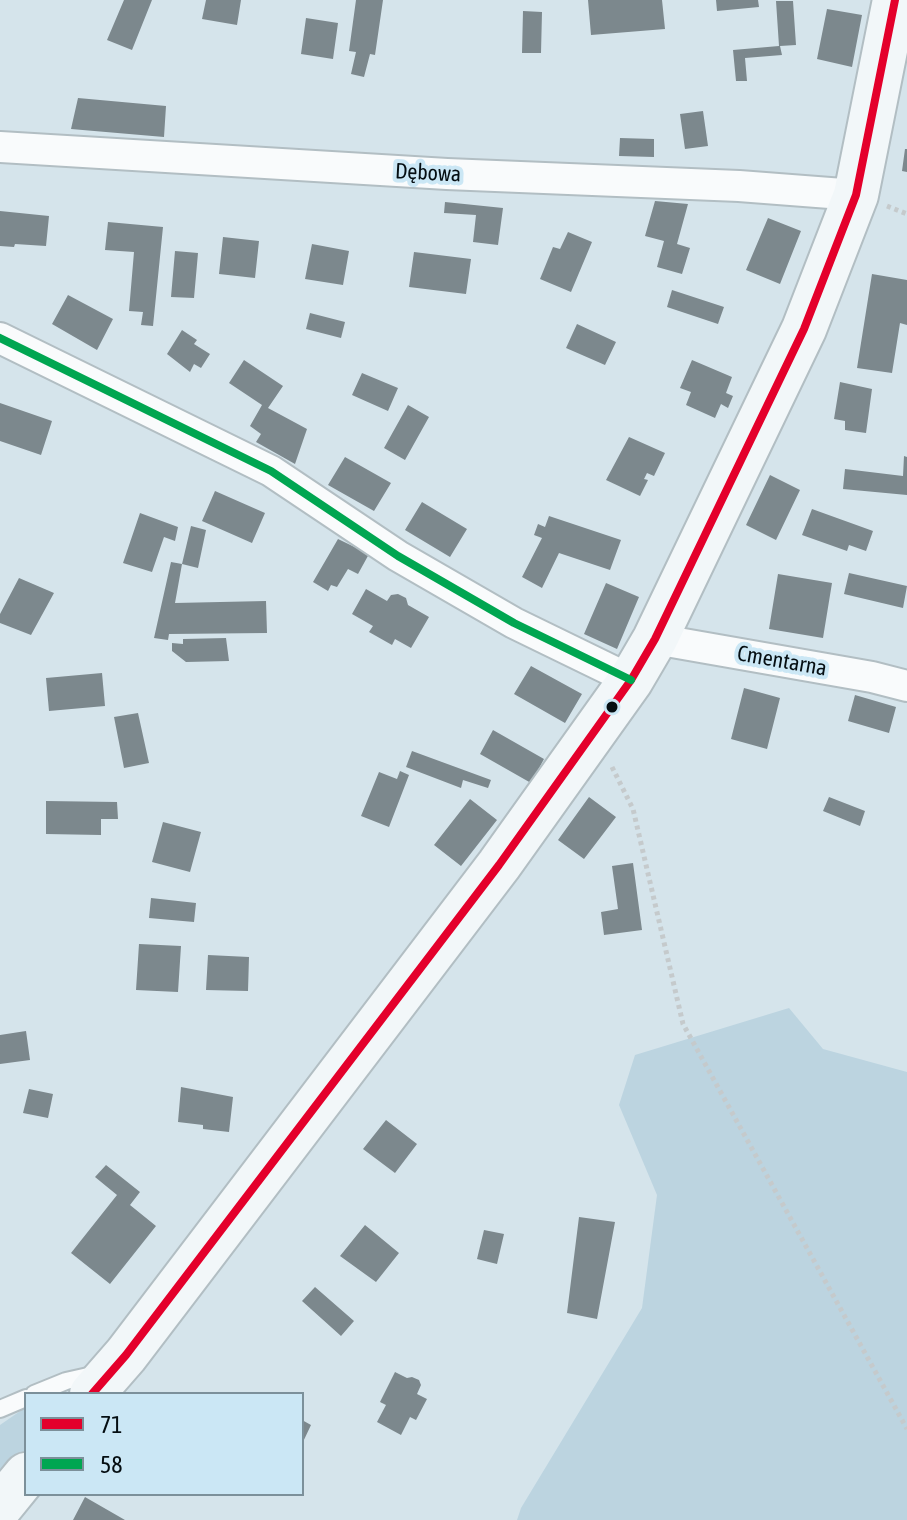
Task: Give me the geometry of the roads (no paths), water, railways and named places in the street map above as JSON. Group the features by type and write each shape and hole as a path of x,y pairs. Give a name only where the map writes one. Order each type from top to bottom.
{"main road":[{"path":"101,1383 126,1355 499,865 631,680 655,639 804,329 856,195 895,0"},
{"path":"0,1507 24,1477"}],"street":[{"name":"Dębowa","path":"0,147 447,174 739,186 856,195"},
{"path":"0,338 271,471 411,563 514,623 631,680"},
{"name":"Cmentarna","path":"655,639 872,677 907,686"}],"lane":[{"path":"39,1392 66,1381 101,1383"},
{"path":"0,1409 24,1399"}]}
